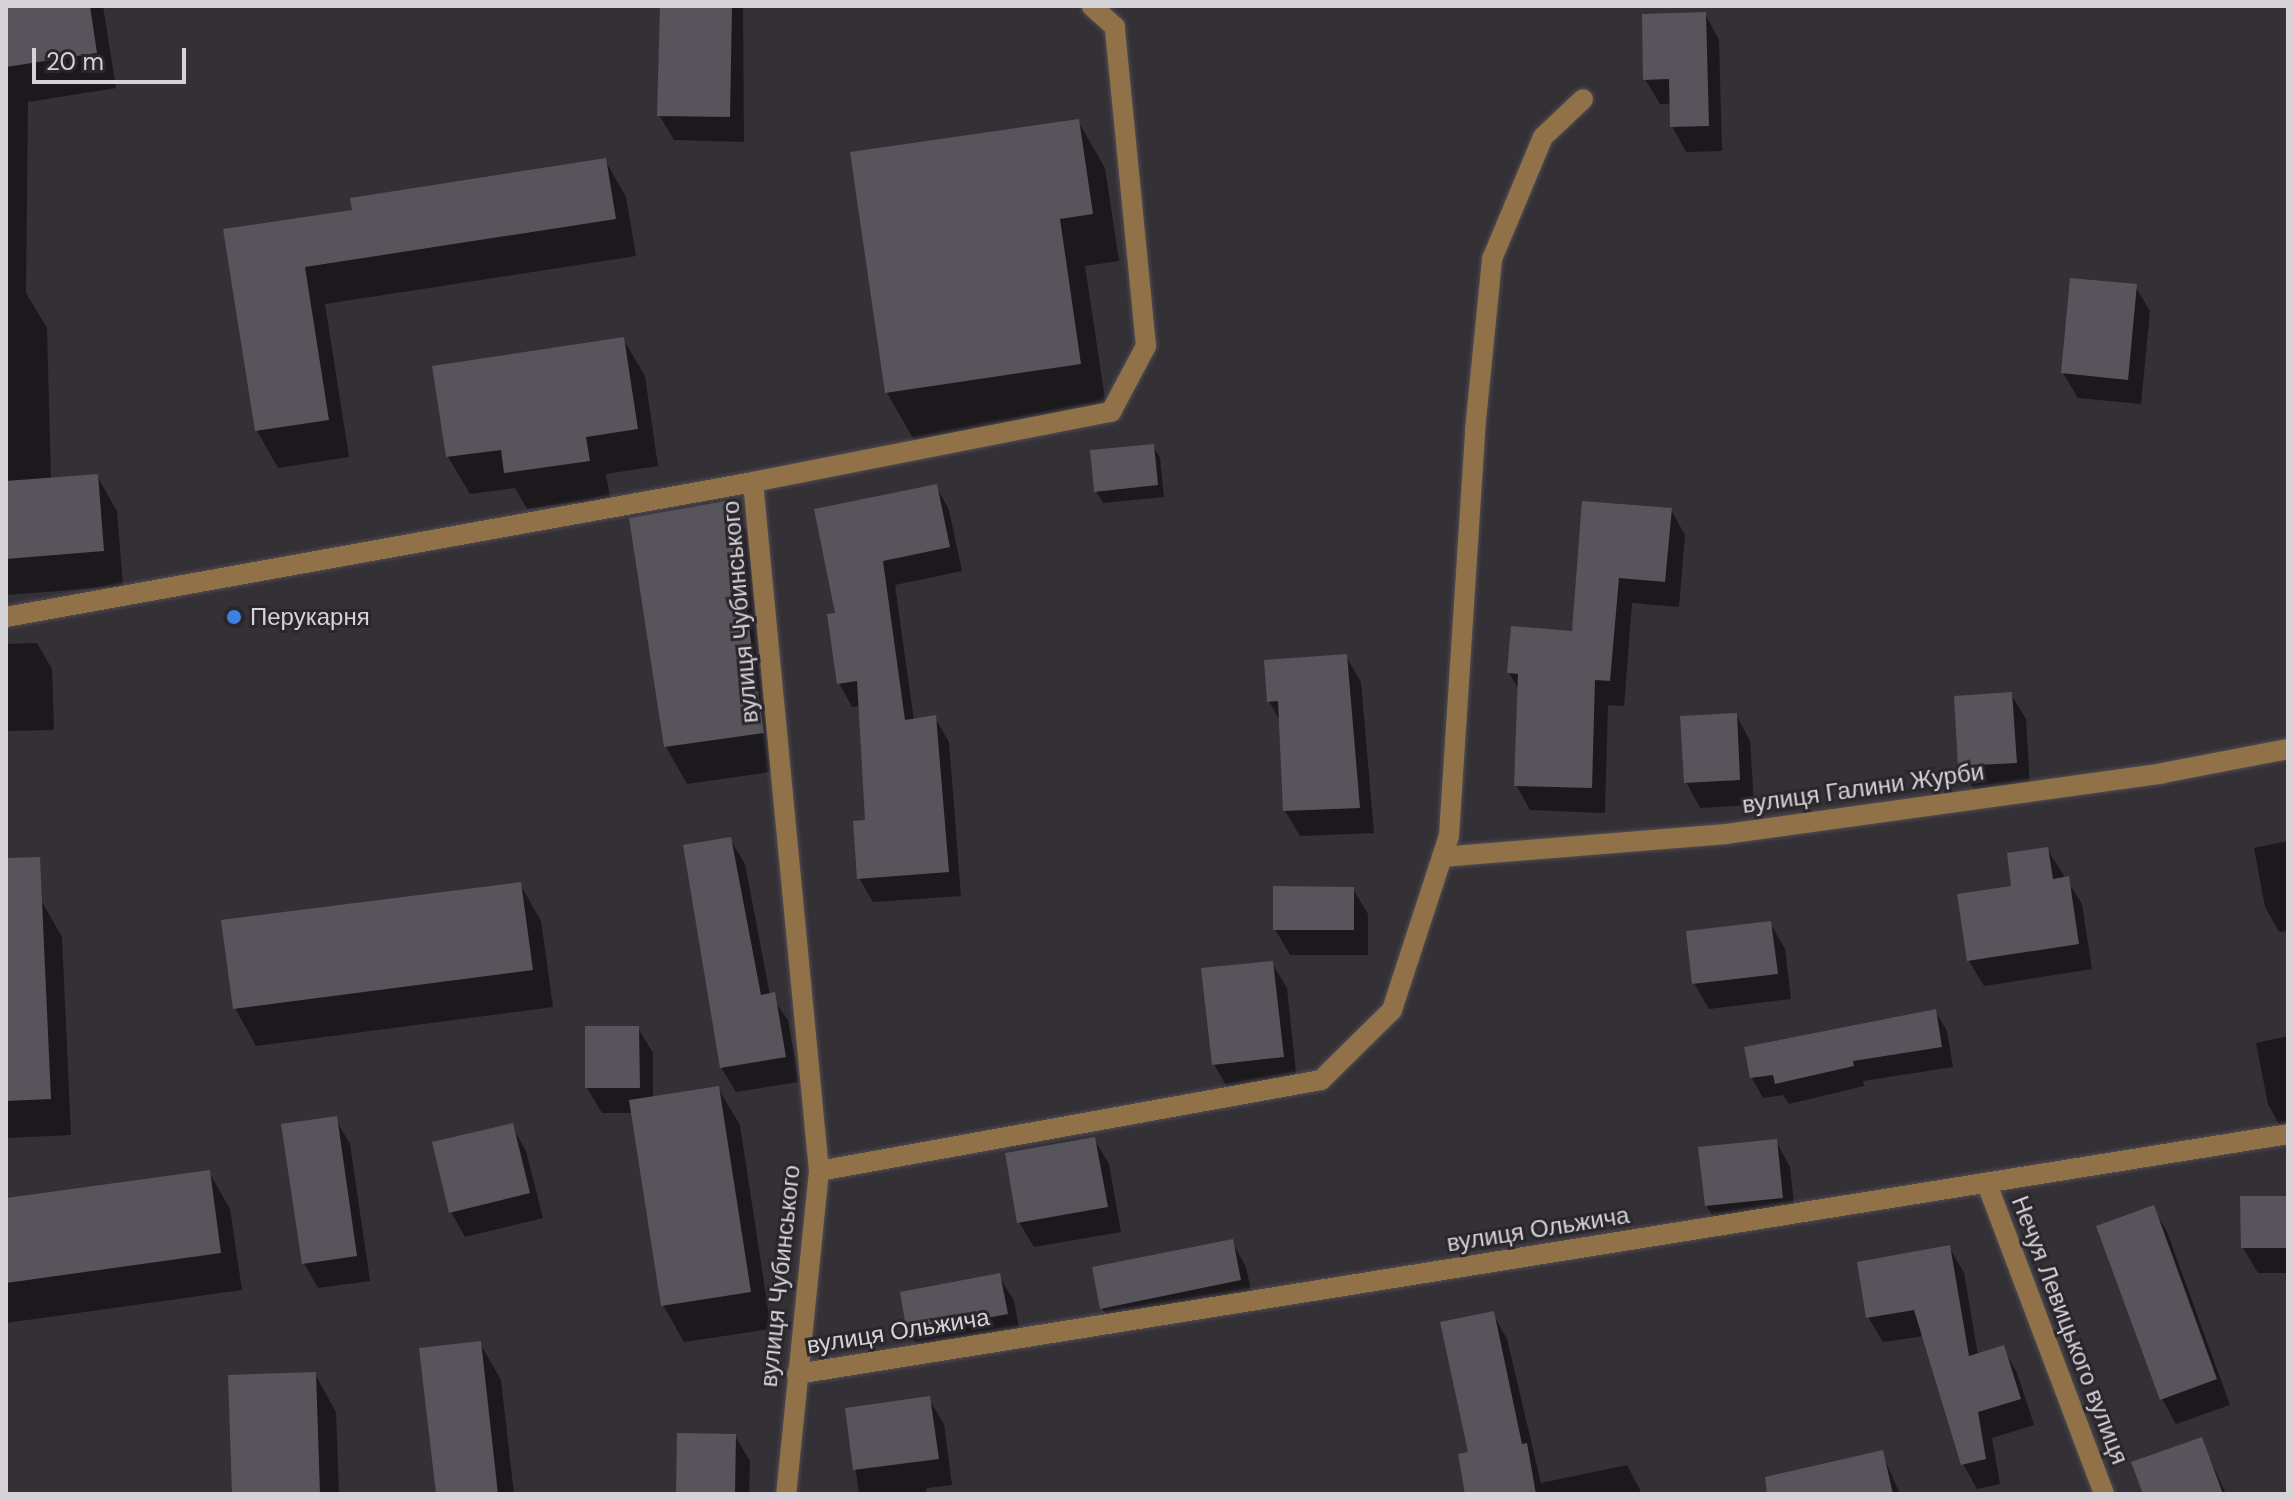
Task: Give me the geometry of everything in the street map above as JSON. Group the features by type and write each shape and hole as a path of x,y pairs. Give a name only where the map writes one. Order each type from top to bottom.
{"street":[{"path":"753,482 1111,412 1146,346 1115,27 1092,6"},
{"path":"819,1171 1321,1080 1392,1010 1449,836 1474,441 1492,259 1543,137 1583,99"},
{"name":"вулиця Чубинського","path":"6,617 753,482 819,1171 786,1494"},
{"name":"вулиця Галини Журби","path":"1442,857 1726,834 2163,773 2288,749"},
{"name":"вулиця Ольжича","path":"797,1374 2288,1134"},
{"name":"Нечуя Левицького вулиця","path":"1987,1184 2104,1494"}],"building":[{"path":"6,6 90,6 97,53 6,67"},
{"path":"660,6 732,6 730,117 657,116"},
{"path":"1706,12 1709,126 1670,127 1669,79 1643,80 1642,14"},
{"path":"1079,119 1093,214 1060,219 1081,364 885,393 850,152"},
{"path":"606,158 616,219 305,267 329,420 255,431 223,229 352,210 350,198"},
{"path":"2070,278 2137,284 2128,380 2061,373"},
{"path":"624,337 638,429 586,437 590,461 504,473 501,450 446,457 432,366"},
{"path":"1154,444 1158,485 1094,492 1090,450"},
{"path":"98,474 104,551 6,559 6,481"},
{"path":"937,484 950,547 883,561 905,720 936,715 949,872 857,879 853,821 865,820 857,681 837,684 827,614 835,613 814,509"},
{"path":"731,500 764,733 664,747 629,518"},
{"path":"1582,501 1672,508 1665,582 1619,578 1610,681 1595,680 1592,788 1514,786 1518,674 1507,673 1511,626 1572,631"},
{"path":"1347,654 1360,808 1283,811 1278,701 1267,702 1264,660"},
{"path":"2012,692 2017,763 1958,766 1954,696"},
{"path":"1737,713 1740,780 1684,783 1680,716"},
{"path":"731,837 761,995 775,992 786,1057 720,1068 683,845"},
{"path":"2048,847 2053,879 2069,876 2079,944 1967,961 1957,894 2011,886 2007,853"},
{"path":"40,857 51,1099 6,1101 6,858"},
{"path":"521,882 533,970 233,1009 221,920"},
{"path":"1273,886 1354,887 1354,930 1273,930"},
{"path":"1771,921 1778,974 1692,984 1686,931"},
{"path":"1273,961 1284,1057 1212,1065 1201,968"},
{"path":"1936,1009 1942,1047 1853,1061 1854,1066 1775,1084 1773,1075 1750,1078 1744,1047"},
{"path":"585,1026 639,1026 640,1088 585,1088"},
{"path":"719,1086 751,1292 661,1306 629,1100"},
{"path":"337,1116 357,1256 302,1264 281,1124"},
{"path":"513,1123 530,1193 449,1213 432,1142"},
{"path":"1095,1137 1108,1207 1017,1223 1005,1153"},
{"path":"1777,1139 1783,1198 1705,1206 1698,1147"},
{"path":"210,1170 221,1253 6,1283 6,1198"},
{"path":"2240,1196 2288,1196 2288,1248 2241,1248"},
{"path":"2154,1205 2217,1379 2160,1400 2096,1226"},
{"path":"1233,1239 1241,1280 1100,1309 1092,1267"},
{"path":"1950,1245 1969,1356 2004,1345 2021,1399 1978,1412 1986,1459 1961,1465 1914,1310 1866,1318 1857,1262"},
{"path":"1000,1273 1008,1314 907,1333 900,1292"},
{"path":"1494,1311 1522,1444 1527,1443 1536,1494 1465,1494 1458,1454 1468,1452 1440,1322"},
{"path":"481,1341 498,1494 436,1494 419,1348"},
{"path":"316,1372 320,1494 232,1494 228,1375"},
{"path":"930,1396 939,1459 853,1470 845,1408"},
{"path":"677,1433 736,1434 735,1494 676,1494"},
{"path":"2202,1437 2223,1494 2143,1494 2131,1462"},
{"path":"1883,1450 1893,1494 1767,1494 1765,1477"}],"place":[{"name":"Перукарня","path":"234,617"}]}
